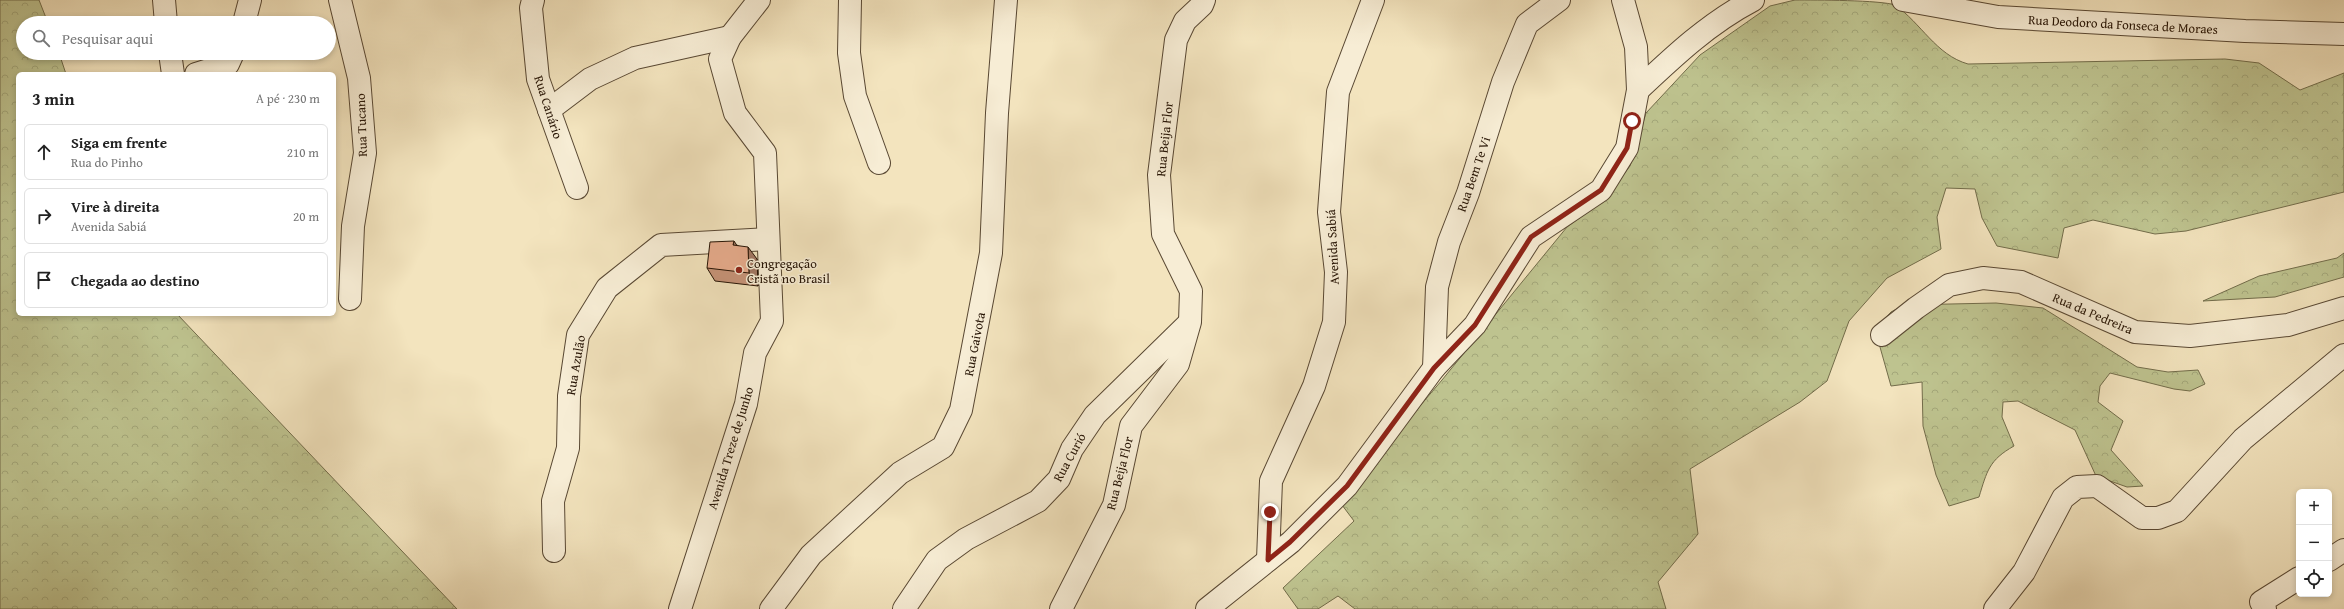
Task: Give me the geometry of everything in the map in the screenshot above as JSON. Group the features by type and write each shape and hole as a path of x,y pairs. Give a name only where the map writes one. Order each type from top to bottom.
{"street":[{"path":"164,0 165,16"},
{"path":"246,16 250,0"},
{"name":"Rua Tucano","path":"340,0 359,78 365,153 353,226 350,299"},
{"name":"Rua Canário","path":"533,0 531,8 538,79 577,188"},
{"name":"Avenida Treze de Junho","path":"680,609 746,404 756,354 772,321 765,153 735,113 720,58 730,37 759,0"},
{"path":"850,0 849,53 855,96 879,163"},
{"name":"Rua Gaivota","path":"771,609 817,550 900,473 943,447 961,410 991,253 997,113 1006,0"},
{"name":"Rua Beija Flor","path":"1061,609 1114,505 1131,426 1178,364 1190,322 1191,290 1163,234 1159,175 1176,40 1185,21 1202,5 1204,0"},
{"name":"Avenida Sabiá","path":"1268,560 1271,481 1314,386 1334,322 1336,272 1329,212 1338,92 1373,0"},
{"name":"Rua Bem Te Vi","path":"1434,368 1437,287 1449,242 1468,193 1503,82 1527,24 1559,0"},
{"path":"1207,609 1290,542 1347,486 1434,368 1475,325 1531,237 1601,190 1627,148 1638,90 1636,47 1623,0"},
{"path":"1638,90 1685,46 1728,13 1753,0"},
{"name":"Rua Deodoro da Fonseca de Moraes","path":"1903,0 1998,17 2245,31 2344,34"},
{"path":"549,110 590,79 635,58 730,37"},
{"path":"171,60 173,72"},
{"path":"202,72 228,64 230,60"},
{"name":"Rua Azulão","path":"554,551 553,501 568,448 569,396 578,335 607,288 661,245 768,239"},
{"name":"Rua da Pedreira","path":"1882,335 1950,285 1983,278 2021,282 2135,332 2190,336 2281,326 2344,308"},
{"name":"Rua Curió","path":"904,609 937,560 966,539 1038,501 1059,479 1072,449 1095,415 1190,322"},
{"path":"1995,609 2024,572 2063,498 2077,487 2096,486 2142,518 2158,518 2177,511 2243,439 2344,355"},
{"path":"2332,558 2344,550"},
{"path":"2265,609 2261,602 2296,580"}],"green space":[{"path":"0,0 39,0 45,16 16,16 16,60 61,60 65,72 16,72 16,316 179,316 457,609 0,609"},
{"path":"1795,0 1862,1 1895,5 1947,54 1968,64 2225,59 2259,63 2300,90 2344,73 2344,192 2186,231 2155,234 2093,220 2064,228 2058,258 1997,246 1982,218 1975,189 1946,188 1937,217 1941,249 1887,278 1849,321 1827,381 1800,402 1690,469 1698,534 1658,582 1666,609 1355,609 1338,596 1318,609 1298,609 1283,588 1354,521 1339,501 1442,380 1567,227 1603,201 1630,166 1646,113 1700,55 1770,6"},
{"path":"2344,253 2344,277 2275,297 2203,301 2259,276 2337,258"},
{"path":"1996,303 2043,308 2137,367 2168,372 2198,370 2205,384 2190,391 2174,389 2110,373 2100,386 2098,402 2123,421 2111,450 2143,486 2127,487 2096,476 2075,430 2018,401 2003,402 2002,417 2014,446 1994,461 1984,480 1979,497 1949,506 1936,475 1923,426 1922,382 1891,386 1878,340 1880,324 1891,312 1904,305"}],"building":[{"path":"734,241 733,245 748,247 749,273 707,268 710,242"}],"place":[{"name":"Congregação Cristã no Brasil","path":"739,270"}],"route":[{"path":"1270,512 1268,560 1290,542 1347,486 1434,368 1475,325 1531,237 1601,190 1627,148 1632,121"}]}
